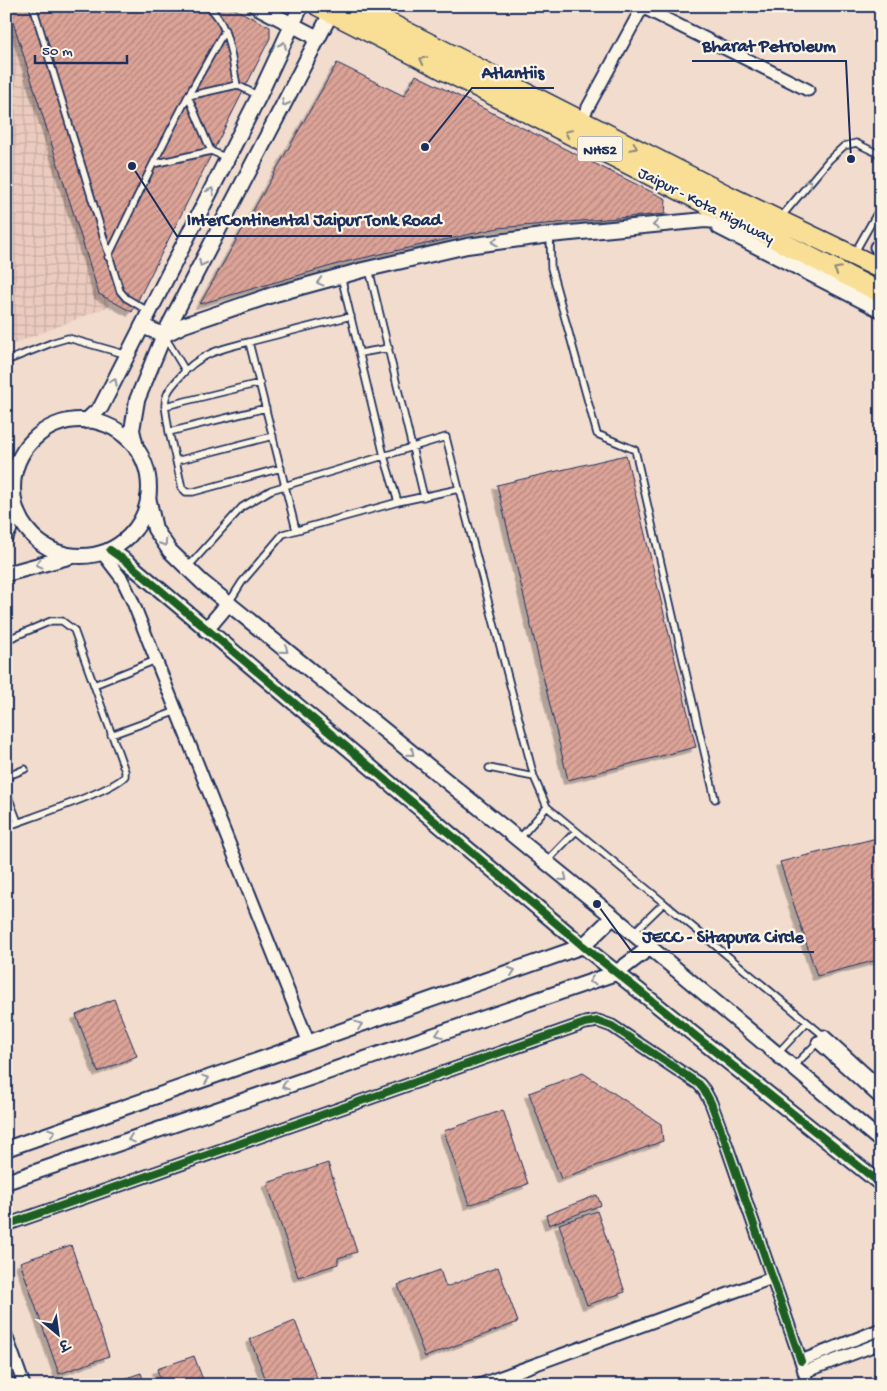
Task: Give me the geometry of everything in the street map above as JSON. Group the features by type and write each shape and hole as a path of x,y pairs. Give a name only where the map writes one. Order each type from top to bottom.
{"highway":[{"name":"Jaipur - Kota Highway","path":"356,6 778,220 881,269"},
{"name":"Jaipur - Kota Highway","path":"325,10 881,293"}],"street":[{"path":"256,6 318,38"},
{"path":"86,421 102,408 260,96 301,6"},
{"path":"581,120 642,7 808,90"},
{"path":"13,500 20,521 34,538 52,550 73,556 90,557 106,551 132,533 144,514 149,491 146,468 136,447 132,430 137,400 164,335 318,38 325,10"},
{"path":"142,326 164,335 184,326 275,294 369,268 467,246 550,235 705,220 728,222 780,241"},
{"path":"705,220 881,310"},
{"path":"881,244 876,247 881,249"},
{"path":"6,535 9,530 13,500 13,478 20,458 33,440 52,426 74,420 97,422 118,431 136,447"},
{"path":"148,498 155,529 170,551 202,582 613,917 881,1141"},
{"path":"106,551 128,562 206,630 583,946 881,1184"},
{"path":"106,551 132,600 309,1042"},
{"path":"6,574 73,556"},
{"path":"206,630 228,604"},
{"path":"6,1148 583,946 613,917"},
{"path":"6,1182 616,973 649,948"},
{"path":"6,1225 585,1023 598,1022 612,1026 699,1084 704,1090 724,1138 808,1385"},
{"path":"821,1039 881,1088"},
{"path":"821,1039 881,1100"},
{"path":"479,1385 772,1278"},
{"path":"802,1366 881,1329"},
{"path":"6,1335 24,1385"},
{"path":"802,1366 881,1343"}],"lane":[{"path":"33,6 108,257 120,291 123,296 149,312"},
{"path":"208,6 216,14 225,30 237,85"},
{"path":"108,257 188,96 225,30"},
{"path":"188,96 237,85 260,96"},
{"path":"188,96 211,151"},
{"path":"778,220 829,160 844,146 856,143 881,155"},
{"path":"153,164 211,151 228,158"},
{"path":"853,256 881,206"},
{"path":"550,235 551,268 597,434 635,450 715,799"},
{"path":"369,268 424,497"},
{"path":"341,276 384,456 398,502"},
{"path":"281,468 193,492 186,492 182,488 169,432 165,406 166,395 185,370 200,358 209,354 351,316"},
{"path":"164,335 185,370"},
{"path":"6,361 68,338 128,355"},
{"path":"249,342 296,530"},
{"path":"360,354 389,348"},
{"path":"165,406 260,383"},
{"path":"169,432 266,408"},
{"path":"176,461 273,436"},
{"path":"187,567 242,507 271,490 446,437 534,777 547,807 807,1022 821,1039 793,1067"},
{"path":"228,604 242,582 283,534 398,502 459,489"},
{"path":"6,640 45,622 57,620 62,621 74,630 125,771 125,776 122,780 106,789 6,827"},
{"path":"94,685 156,660"},
{"path":"111,735 176,710"},
{"path":"488,768 534,777"},
{"path":"6,777 25,769"},
{"path":"6,791 18,822"},
{"path":"518,840 547,807"},
{"path":"546,862 576,831"},
{"path":"632,933 664,903"},
{"path":"777,1054 807,1022"}],"shaded area":[{"path":"6,6 18,6 110,306 6,347"}],"building":[{"path":"8,6 229,6 270,27 270,38 132,312 99,294"},
{"path":"337,63 404,96 416,75 666,199 665,214 498,228 345,262 200,304"},
{"path":"626,455 696,747 568,780 497,485"},
{"path":"881,837 881,959 817,976 780,862"},
{"path":"114,999 137,1056 98,1072 76,1015"},
{"path":"583,1073 661,1124 663,1141 561,1179 529,1093"},
{"path":"503,1110 528,1184 469,1205 444,1131"},
{"path":"328,1163 357,1252 338,1258 338,1264 298,1277 267,1183"},
{"path":"597,1195 601,1205 549,1225 546,1215"},
{"path":"597,1211 625,1292 587,1305 559,1224"},
{"path":"71,1245 109,1356 59,1374 20,1262"},
{"path":"498,1267 518,1322 425,1357 398,1285 440,1270 446,1287"},
{"path":"295,1321 317,1378 305,1382 306,1385 268,1385 250,1339"},
{"path":"194,1356 205,1385 162,1385 157,1369"},
{"path":"141,1373 145,1385 106,1385"}],"cycle path":[{"path":"110,550 127,562 583,946 881,1184"},
{"path":"6,1225 585,1023 598,1021 612,1026 699,1084 704,1090 724,1138 801,1361"}],"place":[{"name":"Atlantiis","path":"425,147"},
{"name":"Bharat Petroleum","path":"851,159"},
{"name":"InterContinental Jaipur Tonk Road","path":"132,166"},
{"name":"JECC - Sitapura Circle","path":"597,904"}]}
